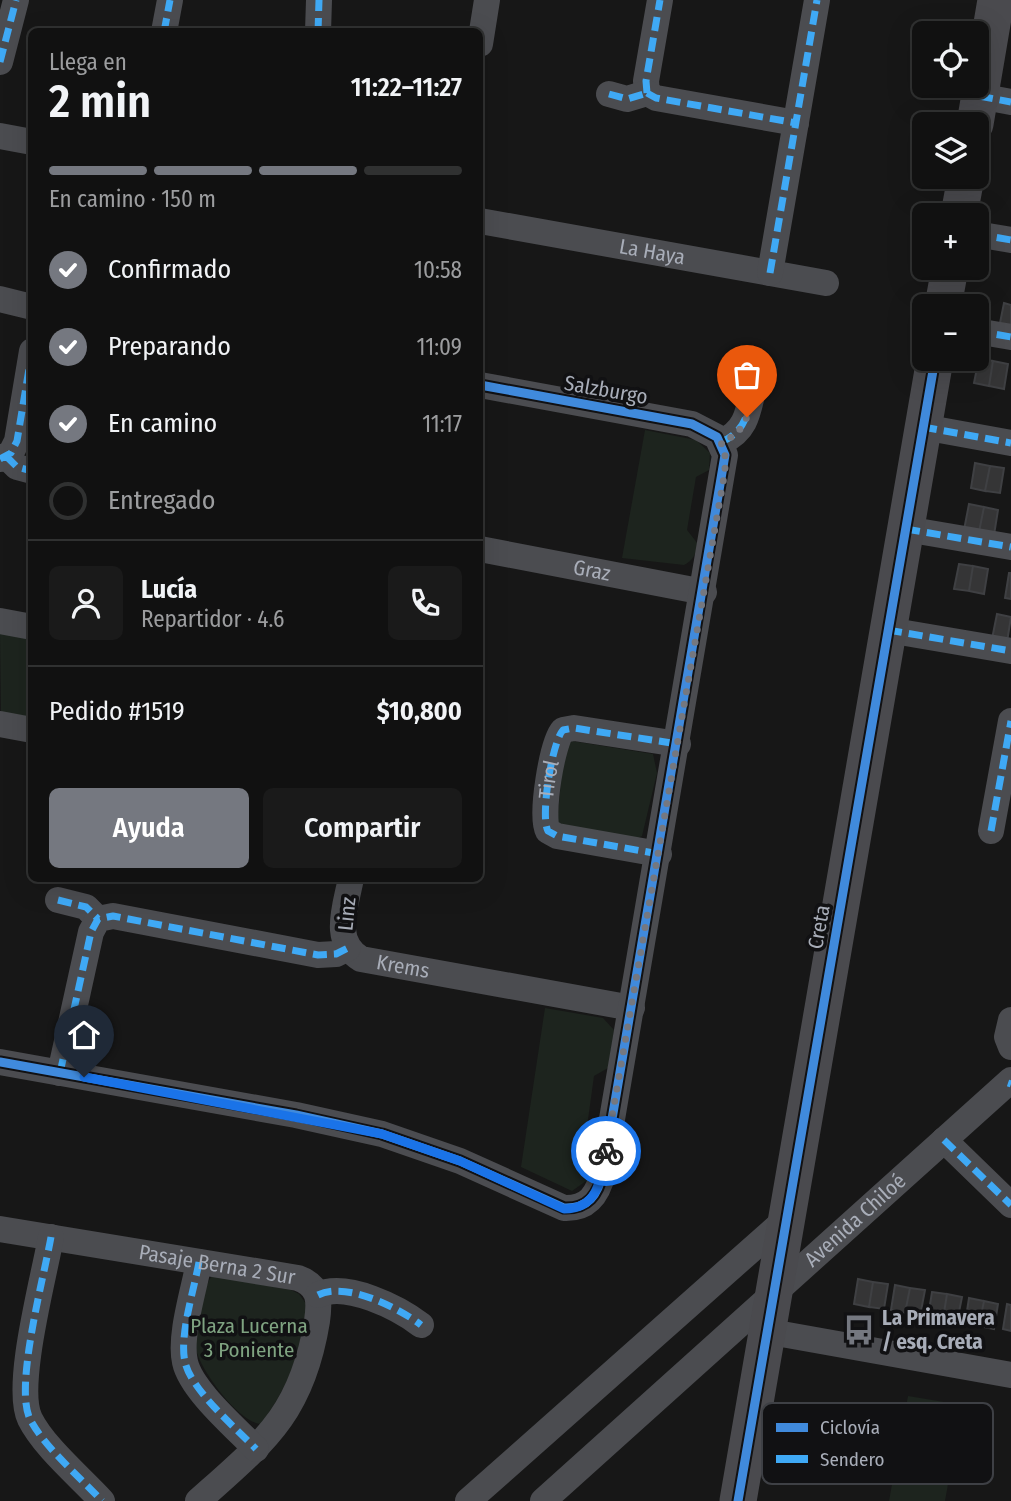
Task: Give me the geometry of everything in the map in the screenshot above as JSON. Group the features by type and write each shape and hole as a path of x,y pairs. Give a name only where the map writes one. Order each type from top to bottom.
{"street":[{"path":"0,62 16,0"},
{"path":"165,28 170,0"},
{"path":"318,28 319,0"},
{"path":"483,28 487,0"},
{"path":"647,93 646,81 660,0"},
{"path":"770,273 817,0"},
{"path":"988,107 996,0"},
{"path":"609,94 627,99 647,93 656,98 796,123"},
{"path":"0,136 28,141"},
{"name":"La Haya","path":"483,222 826,283"},
{"path":"989,236 1011,240"},
{"path":"0,299 28,306"},
{"path":"989,333 1011,337"},
{"name":"Creta","path":"738,1501 765,1331 932,371"},
{"path":"28,375 17,440 3,457 17,467 28,470"},
{"name":"Salzburgo","path":"483,386 687,423 711,432 721,442"},
{"path":"0,1062 382,1134 460,1161 555,1206 580,1207 594,1197 600,1183 632,1008 725,471 725,455 721,442 737,434 743,425 753,390"},
{"path":"923,427 1011,443"},
{"path":"906,529 1011,547"},
{"name":"Graz","path":"483,550 704,592"},
{"path":"0,621 28,626"},
{"path":"888,630 1011,651"},
{"path":"991,831 1011,721"},
{"path":"0,724 28,729"},
{"name":"Tirol","path":"659,854 552,834 544,820 548,789 558,736 568,728 678,744"},
{"name":"Linz","path":"348,948 342,929 350,882"},
{"path":"58,900 80,904 98,919"},
{"path":"98,919 113,916 318,955 336,954 348,948"},
{"path":"60,1073 91,932 98,919"},
{"name":"Krems","path":"348,948 369,962 632,1008"},
{"path":"1011,1020 1007,1037 1011,1047"},
{"name":"Avenida Chiloé","path":"543,1501 1010,1082"},
{"path":"944,1140 1011,1205"},
{"path":"468,1501 786,1219"},
{"name":"Pasaje Berna 2 Sur","path":"0,1229 298,1278 313,1287 318,1295 334,1291 367,1297 397,1309 421,1325"},
{"path":"51,1237 25,1383 26,1409 40,1432 102,1501"},
{"path":"199,1262 185,1341 185,1365 198,1386 256,1449"},
{"path":"198,1501 256,1449 286,1414 307,1370 318,1314 318,1295"},
{"path":"765,1331 1011,1376"}],"green space":[{"path":"645,430 696,440 710,453 709,470 696,477 687,530 698,544 694,556 684,565 622,558"},
{"path":"0,632 28,637 28,716 1,712"},
{"path":"572,741 653,754 657,773 642,836 634,840 557,824 564,750"},
{"path":"545,1008 603,1018 614,1030 608,1068 594,1076 586,1134 596,1143 589,1179 572,1191 521,1167"},
{"name":"Plaza Lucerna 3 Poniente","path":"212,1276 291,1290 299,1294 307,1305 287,1381 261,1424 242,1415 222,1394 205,1369 196,1349 202,1299"},
{"path":"908,1396 950,1403 907,1403"},
{"path":"892,1484 948,1484 945,1501 889,1501"}],"building":[{"path":"1004,303 1011,305 1011,330 999,328"},
{"path":"989,360 993,361 989,386 974,383 976,371 989,371"},
{"path":"993,361 1008,364 1004,389 989,386"},
{"path":"975,463 990,466 985,491 971,488"},
{"path":"990,466 1004,468 1000,493 985,491"},
{"path":"969,504 984,507 979,532 964,530"},
{"path":"984,507 998,510 994,535 979,532"},
{"path":"959,564 973,566 969,591 954,589"},
{"path":"973,566 988,569 984,594 969,591"},
{"path":"1011,573 1011,599 1005,598"},
{"path":"997,614 1011,617 1007,642 992,639"},
{"path":"858,1279 873,1282 869,1307 854,1304"},
{"path":"873,1282 888,1284 884,1309 869,1307"},
{"path":"895,1285 910,1288 905,1313 891,1310"},
{"path":"910,1288 925,1290 920,1316 905,1313"},
{"path":"932,1292 947,1294 943,1319 928,1317"},
{"path":"947,1294 962,1297 957,1322 943,1319"},
{"path":"969,1298 984,1301 979,1326 965,1324"},
{"path":"984,1301 998,1304 994,1329 979,1326"},
{"path":"1007,1304 1011,1305 1011,1331 1003,1329"}],"marked path":[{"path":"0,62 16,0"},
{"path":"165,28 170,0"},
{"path":"318,28 319,0"},
{"path":"647,93 646,81 660,0"},
{"path":"770,273 817,0"},
{"path":"647,93 656,98 796,123"},
{"path":"609,94 627,99 647,93"},
{"path":"989,98 1011,102"},
{"path":"989,236 1011,240"},
{"path":"989,333 1011,337"},
{"path":"0,459 11,453 17,441 28,375"},
{"path":"721,442 735,433 744,421 753,390"},
{"path":"923,427 1011,443"},
{"path":"6,456 17,467 28,470"},
{"path":"906,529 1011,547"},
{"path":"888,630 1011,651"},
{"path":"991,831 1011,721"},
{"path":"659,854 557,836 548,831 545,811 548,780 555,749 563,730 574,728 678,744"},
{"path":"58,900 86,907 98,919"},
{"path":"60,1073 91,932 98,919 113,916 318,955 336,954 348,948"},
{"path":"944,1140 1011,1205"},
{"path":"51,1237 28,1358 26,1404 36,1430 102,1501"},
{"path":"199,1262 185,1326 185,1362 189,1373 205,1396 256,1449"},
{"path":"318,1295 343,1291 372,1298 400,1311 421,1325"}],"cycle path":[{"path":"738,1501 933,371"},
{"path":"0,1062 296,1115 382,1134 460,1161 564,1208 580,1206 595,1194 603,1172 725,455 717,437 692,424 483,386"}],"way so far":[{"path":"606,1151 725,471 725,455 721,442 737,434 747,417"}],"place":[{"name":"La Primavera / esq. Creta","path":"859,1330"}],"route":[{"path":"84,1077 296,1115 382,1134 460,1161 564,1209 580,1207 594,1197 600,1183 606,1151"}]}
